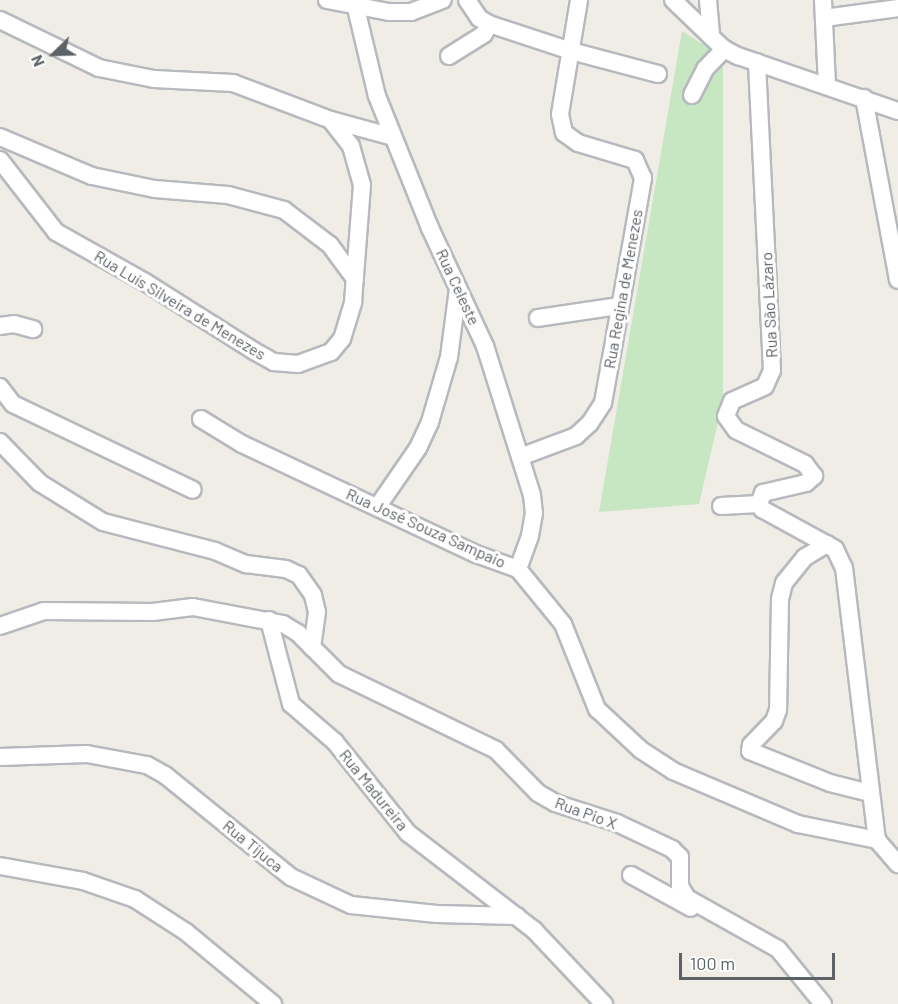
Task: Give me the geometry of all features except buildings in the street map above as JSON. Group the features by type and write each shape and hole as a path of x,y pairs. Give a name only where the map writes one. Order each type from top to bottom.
{"street":[{"path":"327,0 356,9 411,12 443,0"},
{"path":"467,0 479,18 489,24 571,51 658,74"},
{"path":"571,51 579,0"},
{"path":"674,0 724,49 898,111"},
{"path":"708,0 711,37"},
{"path":"823,0 827,84"},
{"path":"824,18 898,8"},
{"name":"Rua Celeste","path":"356,9 377,96 484,346 520,457 534,513 518,569"},
{"path":"0,20 99,68 154,79 233,84 331,120 393,137"},
{"path":"449,56 484,34 489,24"},
{"path":"692,95 705,69 724,49"},
{"name":"Rua Regina de Menezes","path":"520,457 558,446 590,423 603,403 618,306 643,178 641,168 626,156 570,139 561,124 571,51"},
{"name":"Rua São Lázaro","path":"721,506 759,504 764,494 806,483 814,476 805,464 736,430 726,416 732,401 765,386 772,370 757,62"},
{"path":"864,98 898,280"},
{"name":"Rua Luís Silveira de Menezes","path":"0,160 56,232 274,362 298,364 331,352 342,339 355,279 362,185 351,146 331,120"},
{"path":"0,138 92,176 155,189 228,195 284,210 330,245 355,279"},
{"path":"378,506 418,448 430,422 449,357 458,289"},
{"path":"538,318 618,306"},
{"path":"0,326 14,324 33,329"},
{"path":"0,387 7,406 193,490"},
{"name":"Rua José Souza Sampaio","path":"201,419 242,444 476,554 518,569 562,624 597,709 641,750 673,771 755,807 826,831 877,840"},
{"path":"0,442 40,483 103,522 215,551 246,564 286,569 299,575 313,595 317,612 312,648"},
{"path":"759,504 762,509 834,549 844,568 877,840 898,864"},
{"path":"827,544 805,557 784,584 780,599 778,710 774,722 750,745 750,751 830,783 870,793"},
{"path":"0,626 30,613 70,609 153,612 193,607 269,620 298,633 312,648"},
{"name":"Rua Madureira","path":"269,620 291,704 335,742 408,832 437,858 517,916 604,1004"},
{"name":"Rua Pio X","path":"312,648 339,674 496,750 538,793 555,803 617,823 672,849 681,863 682,892 778,949 823,1004"},
{"name":"Rua Tijuca","path":"0,757 87,754 147,765 165,775 291,877 351,905 437,914 517,916"},
{"path":"0,866 83,881 135,898 186,932 273,1004"},
{"path":"631,876 689,907 709,909"}],"green space":[{"path":"682,31 723,57 723,401 699,504 599,512"}]}
